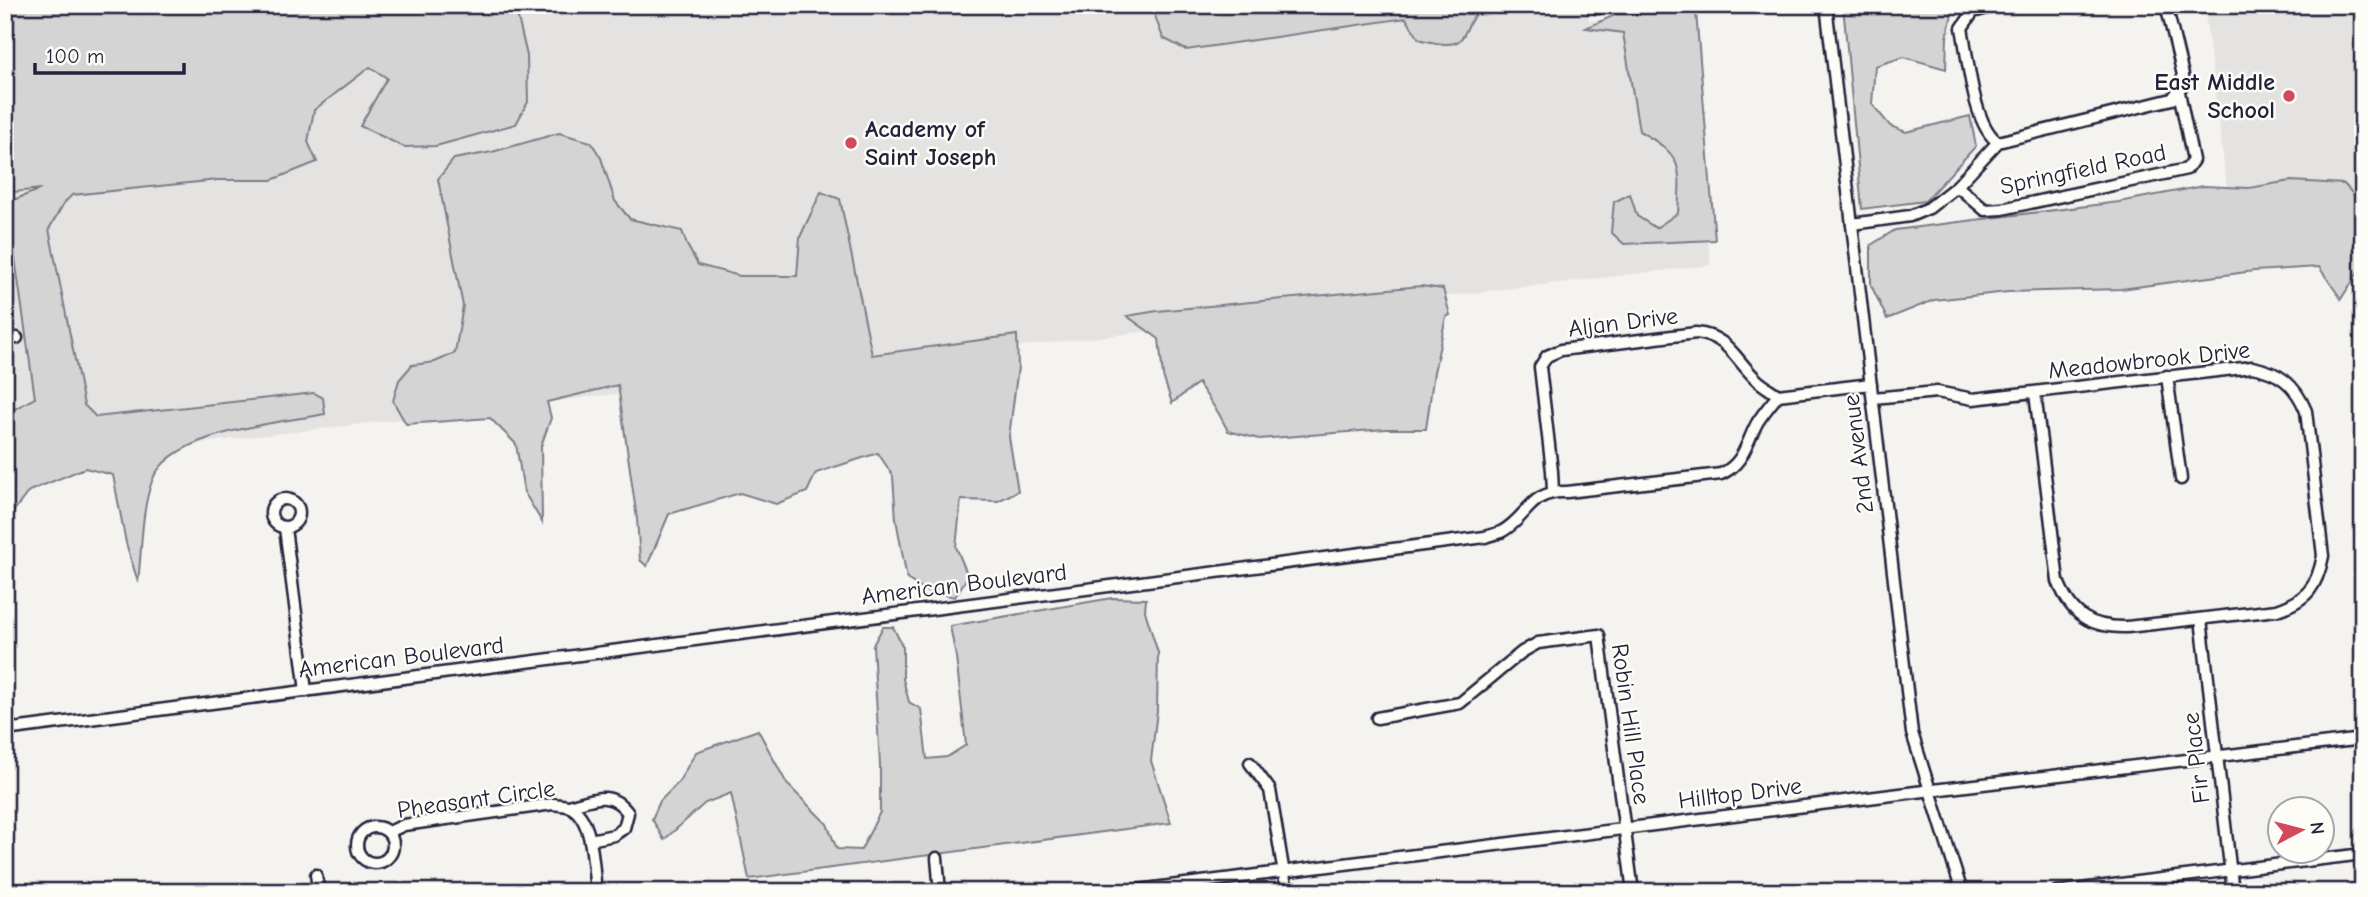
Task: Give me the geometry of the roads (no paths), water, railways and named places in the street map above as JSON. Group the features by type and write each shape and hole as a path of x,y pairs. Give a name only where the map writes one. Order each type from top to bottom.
{"street":[{"name":"2nd Avenue","path":"1826,5 1912,733 1962,892"},
{"name":"Springfield Road","path":"1998,5 1973,12 1962,28 1979,113 1987,131 1998,142"},
{"name":"Springfield Road","path":"1957,186 1985,210 2002,209 2187,169 2193,160 2179,92 2183,75 2166,5"},
{"name":"Springfield Road","path":"1852,224 1921,212 1957,186 1998,142 2172,99 2179,92"},
{"name":"Aljan Drive","path":"1553,491 1539,367 1547,355 1696,333 1710,335 1724,342 1756,379 1778,395"},
{"path":"5,339 17,338"},
{"name":"Meadowbrook Drive","path":"1873,398 1937,392 1973,398 2252,367 2270,370 2288,381 2300,396 2306,411 2323,556 2319,576 2309,592 2294,604 2277,610 2112,628 2095,624 2079,615 2065,599 2058,580 2035,393"},
{"path":"2166,376 2180,479"},
{"path":"1553,491 1567,492 1721,474 1732,469 1741,458 1758,422 1778,395 1871,384"},
{"name":"American Boulevard","path":"5,730 1485,537 1502,531 1528,506 1553,491"},
{"path":"285,528 306,691"},
{"name":"Fir Place","path":"2201,619 2233,892"},
{"name":"Robin Hill Place","path":"1377,719 1460,703 1522,652 1538,643 1599,635 1633,892"},
{"name":"Hilltop Drive","path":"1122,892 1930,790 2363,739"},
{"path":"1251,763 1270,790 1287,892"},
{"name":"Pheasant Circle","path":"389,832 404,825 553,804 569,806 591,799 612,798 620,802 628,813 624,828 614,835 590,840 582,817 569,806"},
{"path":"590,840 596,892"},
{"path":"2056,892 2363,854"},
{"path":"936,858 940,892"},
{"path":"316,875 319,892"}],"place":[{"name":"East Middle School","path":"2289,96"},
{"name":"Academy of Saint Joseph","path":"851,143"}]}
